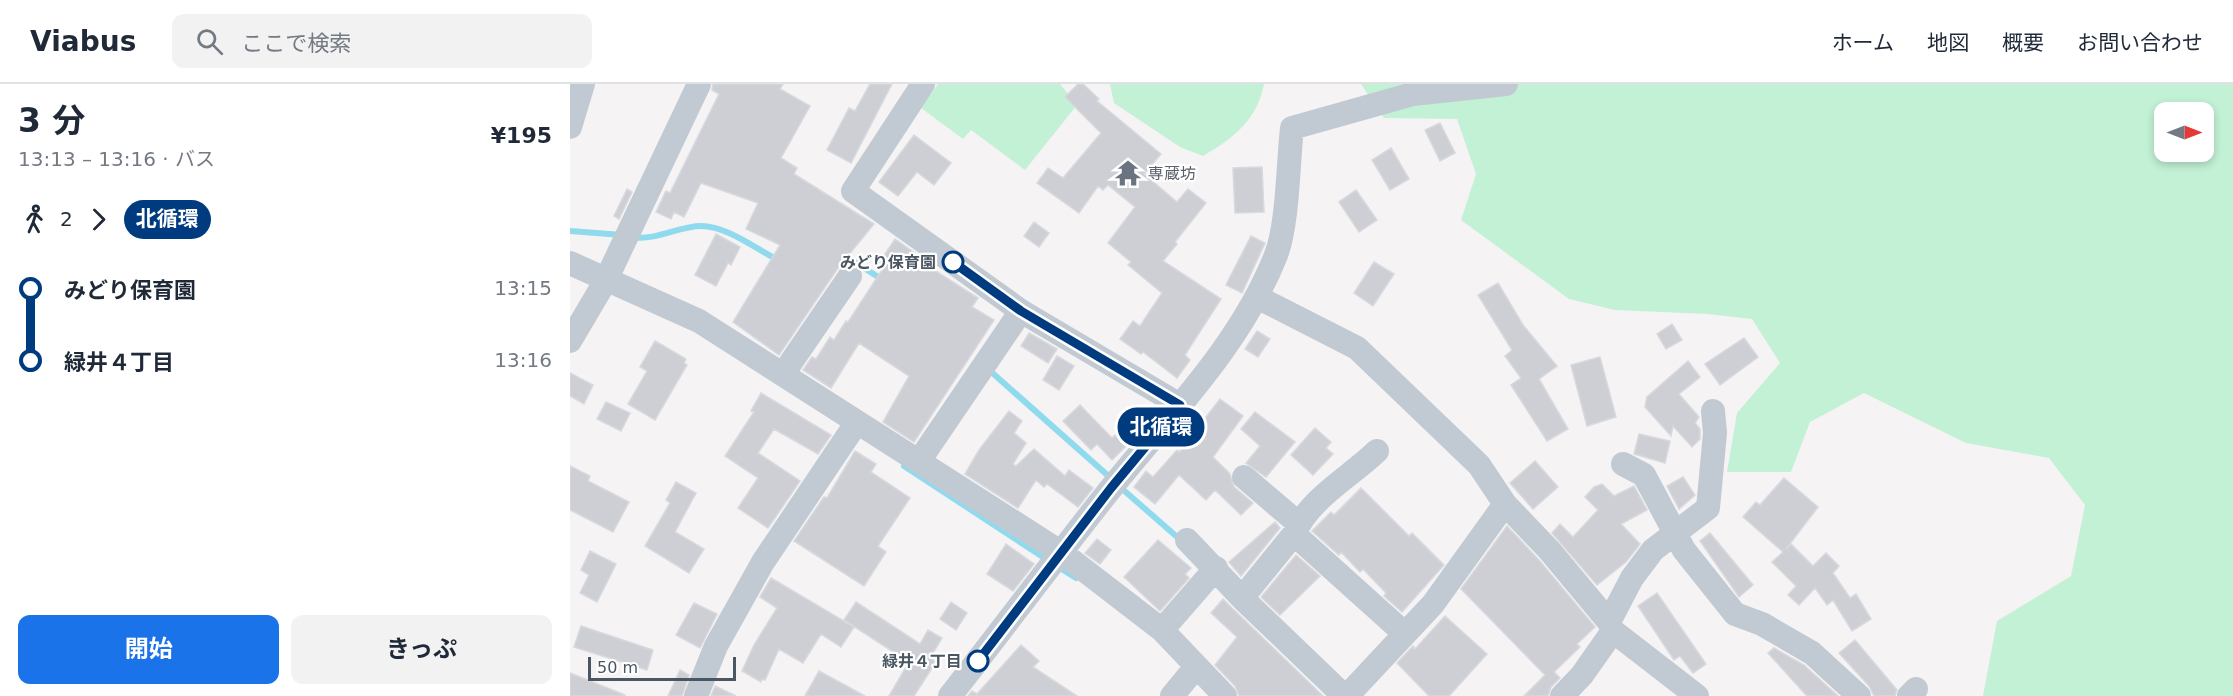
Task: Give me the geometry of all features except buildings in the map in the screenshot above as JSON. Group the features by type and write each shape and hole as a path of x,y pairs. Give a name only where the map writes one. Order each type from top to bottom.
{"street":[{"path":"570,128 583,84"},
{"path":"570,340 606,280 699,84"},
{"path":"923,84 854,191 1021,311 1180,405"},
{"path":"950,696 1227,344 1257,297 1278,252 1292,128 1413,94 1506,84"},
{"path":"570,263 699,321 1062,553 1162,630 1225,696"},
{"path":"783,374 850,276"},
{"path":"1257,297 1357,348 1479,465 1505,504 1550,551 1611,626 1697,696"},
{"path":"919,461 1021,311"},
{"path":"1562,696 1582,675 1611,626 1632,578 1653,550 1708,507 1715,433 1713,411"},
{"path":"696,696 716,646 763,562 857,422"},
{"path":"1242,598 1336,483 1353,474 1377,451"},
{"path":"1623,464 1644,475 1684,550 1735,614 1762,624 1812,653 1859,696"},
{"path":"1244,477 1404,633"},
{"path":"1187,540 1242,598 1346,696 1433,604 1505,504"},
{"path":"1162,630 1216,568"},
{"path":"1172,696 1196,667"}],"green space":[{"path":"938,84 1060,84 1077,105 1025,170 971,130 963,139 921,108"},
{"path":"1110,84 1264,84 1261,97 1250,118 1234,135 1203,156 1180,147 1114,103"},
{"path":"1361,84 2233,84 2233,696 1983,696 1997,621 2071,576 2085,505 2049,458 1966,443 1864,393 1810,422 1791,472 1727,472 1737,413 1780,363 1752,319 1708,314 1615,310 1569,299 1461,220 1476,174 1457,119 1384,118"}],"waterway":[{"path":"632,237 650,237 693,227 711,227 731,234 778,260"},
{"path":"570,231 622,235"},
{"path":"840,253 883,280"},
{"path":"988,369 1113,480"},
{"path":"904,466 1049,561"},
{"path":"1120,487 1176,536"},
{"path":"1057,566 1076,578"}],"bus line":[{"name":"北循環","path":"953,262 1021,311 1180,405 1111,488 978,661"}],"place":[{"name":"専蔵坊","path":"1128,173"},
{"name":"みどり保育園","path":"953,262"},
{"name":"緑井４丁目","path":"978,661"}]}
